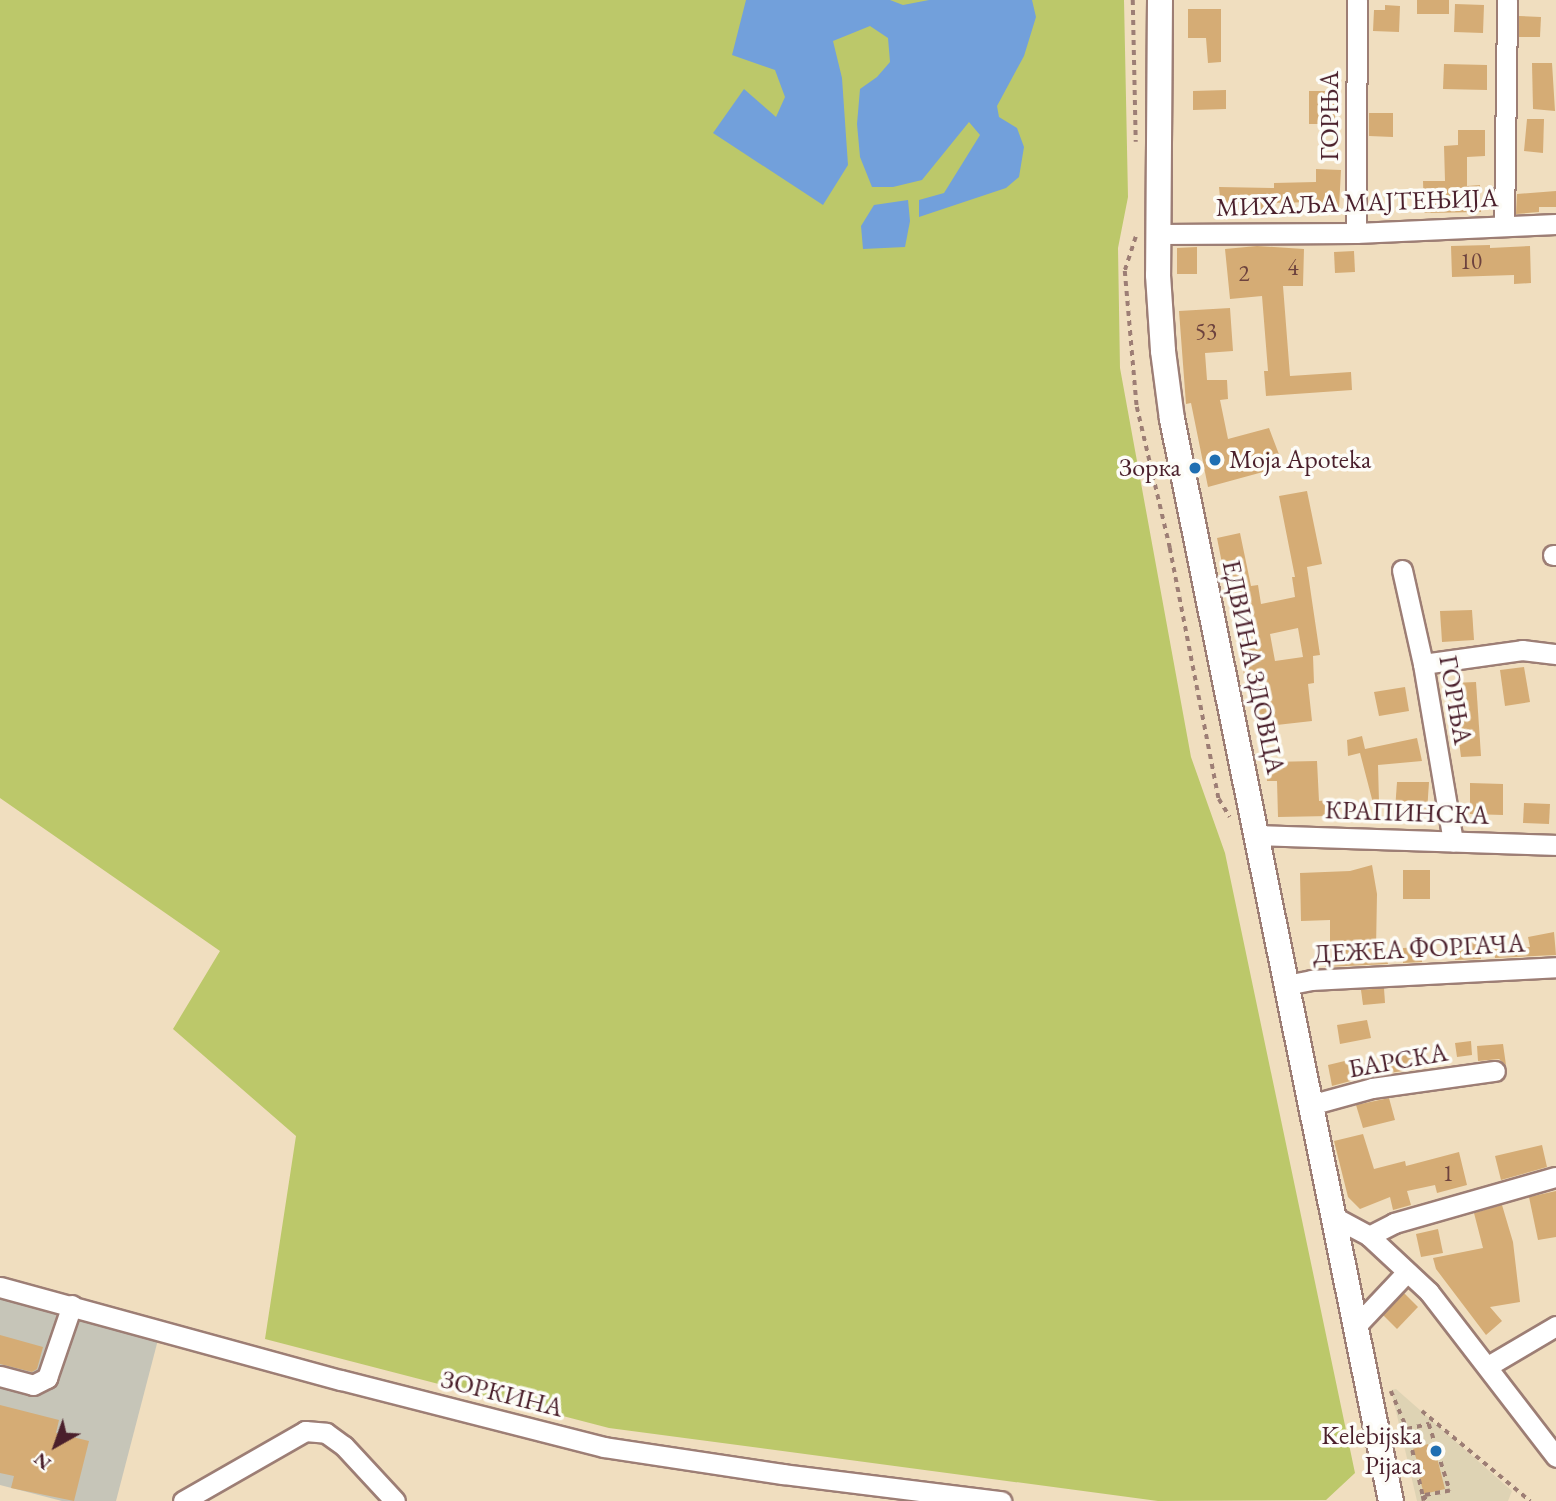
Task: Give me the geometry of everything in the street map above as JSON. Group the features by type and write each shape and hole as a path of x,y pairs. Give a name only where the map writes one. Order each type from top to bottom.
{"main road":[{"name":"ЕДВИНА ЗДОВЦА","path":"1160,0 1159,234 1163,351 1172,419 1334,1217 1388,1500"}],"street":[{"name":"ГОРЊА","path":"1356,233 1357,0"},
{"path":"1504,225 1507,0"},
{"name":"МИХАЉА МАЈТЕЊИЈА","path":"1159,234 1356,233 1556,224"},
{"name":"ГОРЊА","path":"1402,570 1423,664 1453,841"},
{"path":"1423,664 1522,650 1556,654"},
{"name":"КРАПИНСКА","path":"1257,835 1556,845"},
{"name":"ДЕЖЕА ФОРГАЧА","path":"1286,985 1311,980 1556,967"},
{"name":"БАРСКА","path":"1310,1105 1372,1088 1495,1071"},
{"path":"1369,1236 1394,1223 1556,1177"},
{"path":"1334,1217 1369,1236 1429,1292 1556,1457"},
{"path":"1355,1333 1407,1272"},
{"name":"ЗОРКИНА","path":"0,1287 341,1380 604,1447 1001,1501"},
{"path":"0,1376 33,1385 47,1378 72,1305"},
{"path":"1488,1366 1556,1326"},
{"path":"183,1501 305,1431 326,1433 344,1446 395,1501"}],"path":[{"path":"1422,1411 1530,1501"},
{"path":"1407,1429 1429,1424 1450,1491 1423,1496 1424,1501"}],"shaded area":[{"path":"0,1293 160,1332 116,1501 62,1501 0,1485"},
{"name":"Kelebijska Pijaca","path":"1396,1389 1512,1491 1508,1501 1417,1501 1391,1390"}],"green space":[{"path":"0,0 1124,0 1128,197 1118,248 1120,368 1191,757 1225,853 1355,1473 1326,1500 1158,1501 609,1428 265,1339 296,1136 173,1029 220,951 0,798"}],"water":[{"path":"746,0 890,0 903,5 929,0 1032,0 1036,17 1024,56 997,106 999,117 1017,128 1024,147 1019,177 1006,188 919,217 919,200 944,193 980,135 969,122 922,180 893,187 872,187 860,157 857,124 860,89 877,77 890,62 888,38 870,26 833,41 842,78 848,165 823,205 713,133 744,89 776,117 785,97 775,70 732,55"},
{"path":"908,200 910,221 905,247 863,249 861,226 874,205"}],"building":[{"path":"1417,0 1449,0 1449,14 1417,14"},
{"path":"1455,4 1484,5 1483,33 1454,32"},
{"path":"1385,5 1400,6 1399,32 1373,31 1374,10 1385,10"},
{"path":"1188,9 1221,9 1221,62 1208,63 1206,38 1188,38"},
{"path":"1519,16 1541,17 1540,37 1519,37"},
{"path":"1532,63 1552,63 1555,111 1533,109"},
{"path":"1444,64 1487,65 1487,90 1443,89"},
{"path":"1226,90 1226,109 1193,110 1193,91"},
{"path":"1309,91 1335,91 1335,124 1309,124"},
{"path":"1369,113 1393,113 1393,137 1369,136"},
{"path":"1527,119 1544,119 1543,153 1524,151"},
{"path":"1458,130 1485,130 1485,156 1467,157 1467,186 1480,185 1481,212 1424,213 1423,181 1445,181 1444,146 1458,145"},
{"path":"1316,169 1341,170 1339,208 1315,207 1315,202 1268,203 1267,214 1221,208 1219,187 1274,188 1274,183 1316,182"},
{"path":"1556,191 1556,207 1539,207 1539,212 1516,214 1517,194"},
{"path":"1490,245 1490,248 1530,246 1531,283 1514,284 1514,275 1452,277 1451,246"},
{"path":"1257,246 1304,249 1303,286 1283,286 1290,376 1351,372 1352,390 1266,396 1264,371 1268,371 1262,296 1230,299 1225,249"},
{"path":"1197,247 1197,274 1177,274 1177,248"},
{"path":"1354,251 1355,272 1335,273 1334,252"},
{"path":"1230,308 1233,351 1205,353 1207,380 1227,380 1228,399 1220,400 1228,439 1269,428 1280,457 1275,459 1277,468 1208,487 1191,403 1186,404 1179,311"},
{"path":"1307,491 1322,564 1307,567 1320,655 1313,656 1314,683 1308,684 1312,721 1258,727 1255,694 1248,695 1217,538 1240,533 1251,586 1258,585 1261,604 1295,597 1292,577 1295,577 1279,496","holes":["1298,628 1303,657 1275,661 1270,634"]},
{"path":"1472,610 1474,640 1442,642 1440,611"},
{"path":"1524,667 1530,702 1505,706 1500,670"},
{"path":"1476,682 1481,756 1461,757 1452,683"},
{"path":"1405,687 1409,711 1379,716 1374,692"},
{"path":"1362,736 1365,749 1417,738 1422,761 1378,765 1379,802 1373,803 1360,753 1348,756 1347,740"},
{"path":"1317,761 1319,801 1329,800 1329,816 1278,817 1277,781 1267,781 1266,762"},
{"path":"1397,782 1429,782 1427,812 1395,810"},
{"path":"1470,783 1503,784 1503,815 1470,814"},
{"path":"1524,803 1550,804 1549,824 1523,823"},
{"path":"1372,865 1377,894 1376,949 1385,948 1388,964 1325,967 1324,952 1330,951 1330,920 1301,921 1300,873 1350,871"},
{"path":"1403,870 1430,870 1430,899 1403,899"},
{"path":"1554,932 1556,955 1495,958 1494,949 1530,947 1528,937"},
{"path":"1480,936 1481,959 1455,960 1454,938"},
{"path":"1421,947 1422,962 1403,963 1403,948"},
{"path":"1384,988 1385,1003 1363,1005 1361,990"},
{"path":"1367,1020 1371,1038 1340,1044 1337,1025"},
{"path":"1471,1041 1472,1055 1457,1057 1455,1043"},
{"path":"1503,1044 1506,1065 1499,1059 1478,1061 1477,1046"},
{"path":"1413,1050 1417,1069 1389,1073 1385,1054"},
{"path":"1353,1059 1358,1079 1332,1086 1328,1065"},
{"path":"1389,1098 1395,1120 1363,1128 1356,1105"},
{"path":"1363,1134 1374,1169 1405,1161 1406,1166 1459,1152 1467,1185 1437,1193 1435,1185 1407,1191 1411,1205 1393,1210 1390,1197 1360,1209 1348,1197 1334,1141"},
{"path":"1542,1145 1547,1167 1501,1180 1495,1156"},
{"path":"1556,1191 1556,1237 1538,1240 1529,1197"},
{"path":"1502,1205 1513,1242 1520,1302 1490,1307 1502,1321 1486,1335 1436,1269 1433,1258 1483,1248 1474,1213"},
{"path":"1438,1229 1443,1253 1421,1257 1416,1234"},
{"path":"1404,1293 1418,1307 1397,1329 1383,1315"},
{"path":"0,1335 43,1347 37,1369 32,1372 0,1364"},
{"path":"0,1405 59,1420 56,1433 89,1441 74,1501 11,1488 14,1476 0,1473"},
{"path":"1428,1444 1429,1447 1434,1446 1445,1489 1424,1494 1419,1476 1422,1475 1413,1449"}],"place":[{"name":"Moja Apoteka","path":"1215,460"},
{"name":"Зорка","path":"1195,468"},
{"name":"Kelebijska Pijaca","path":"1436,1451"}]}
